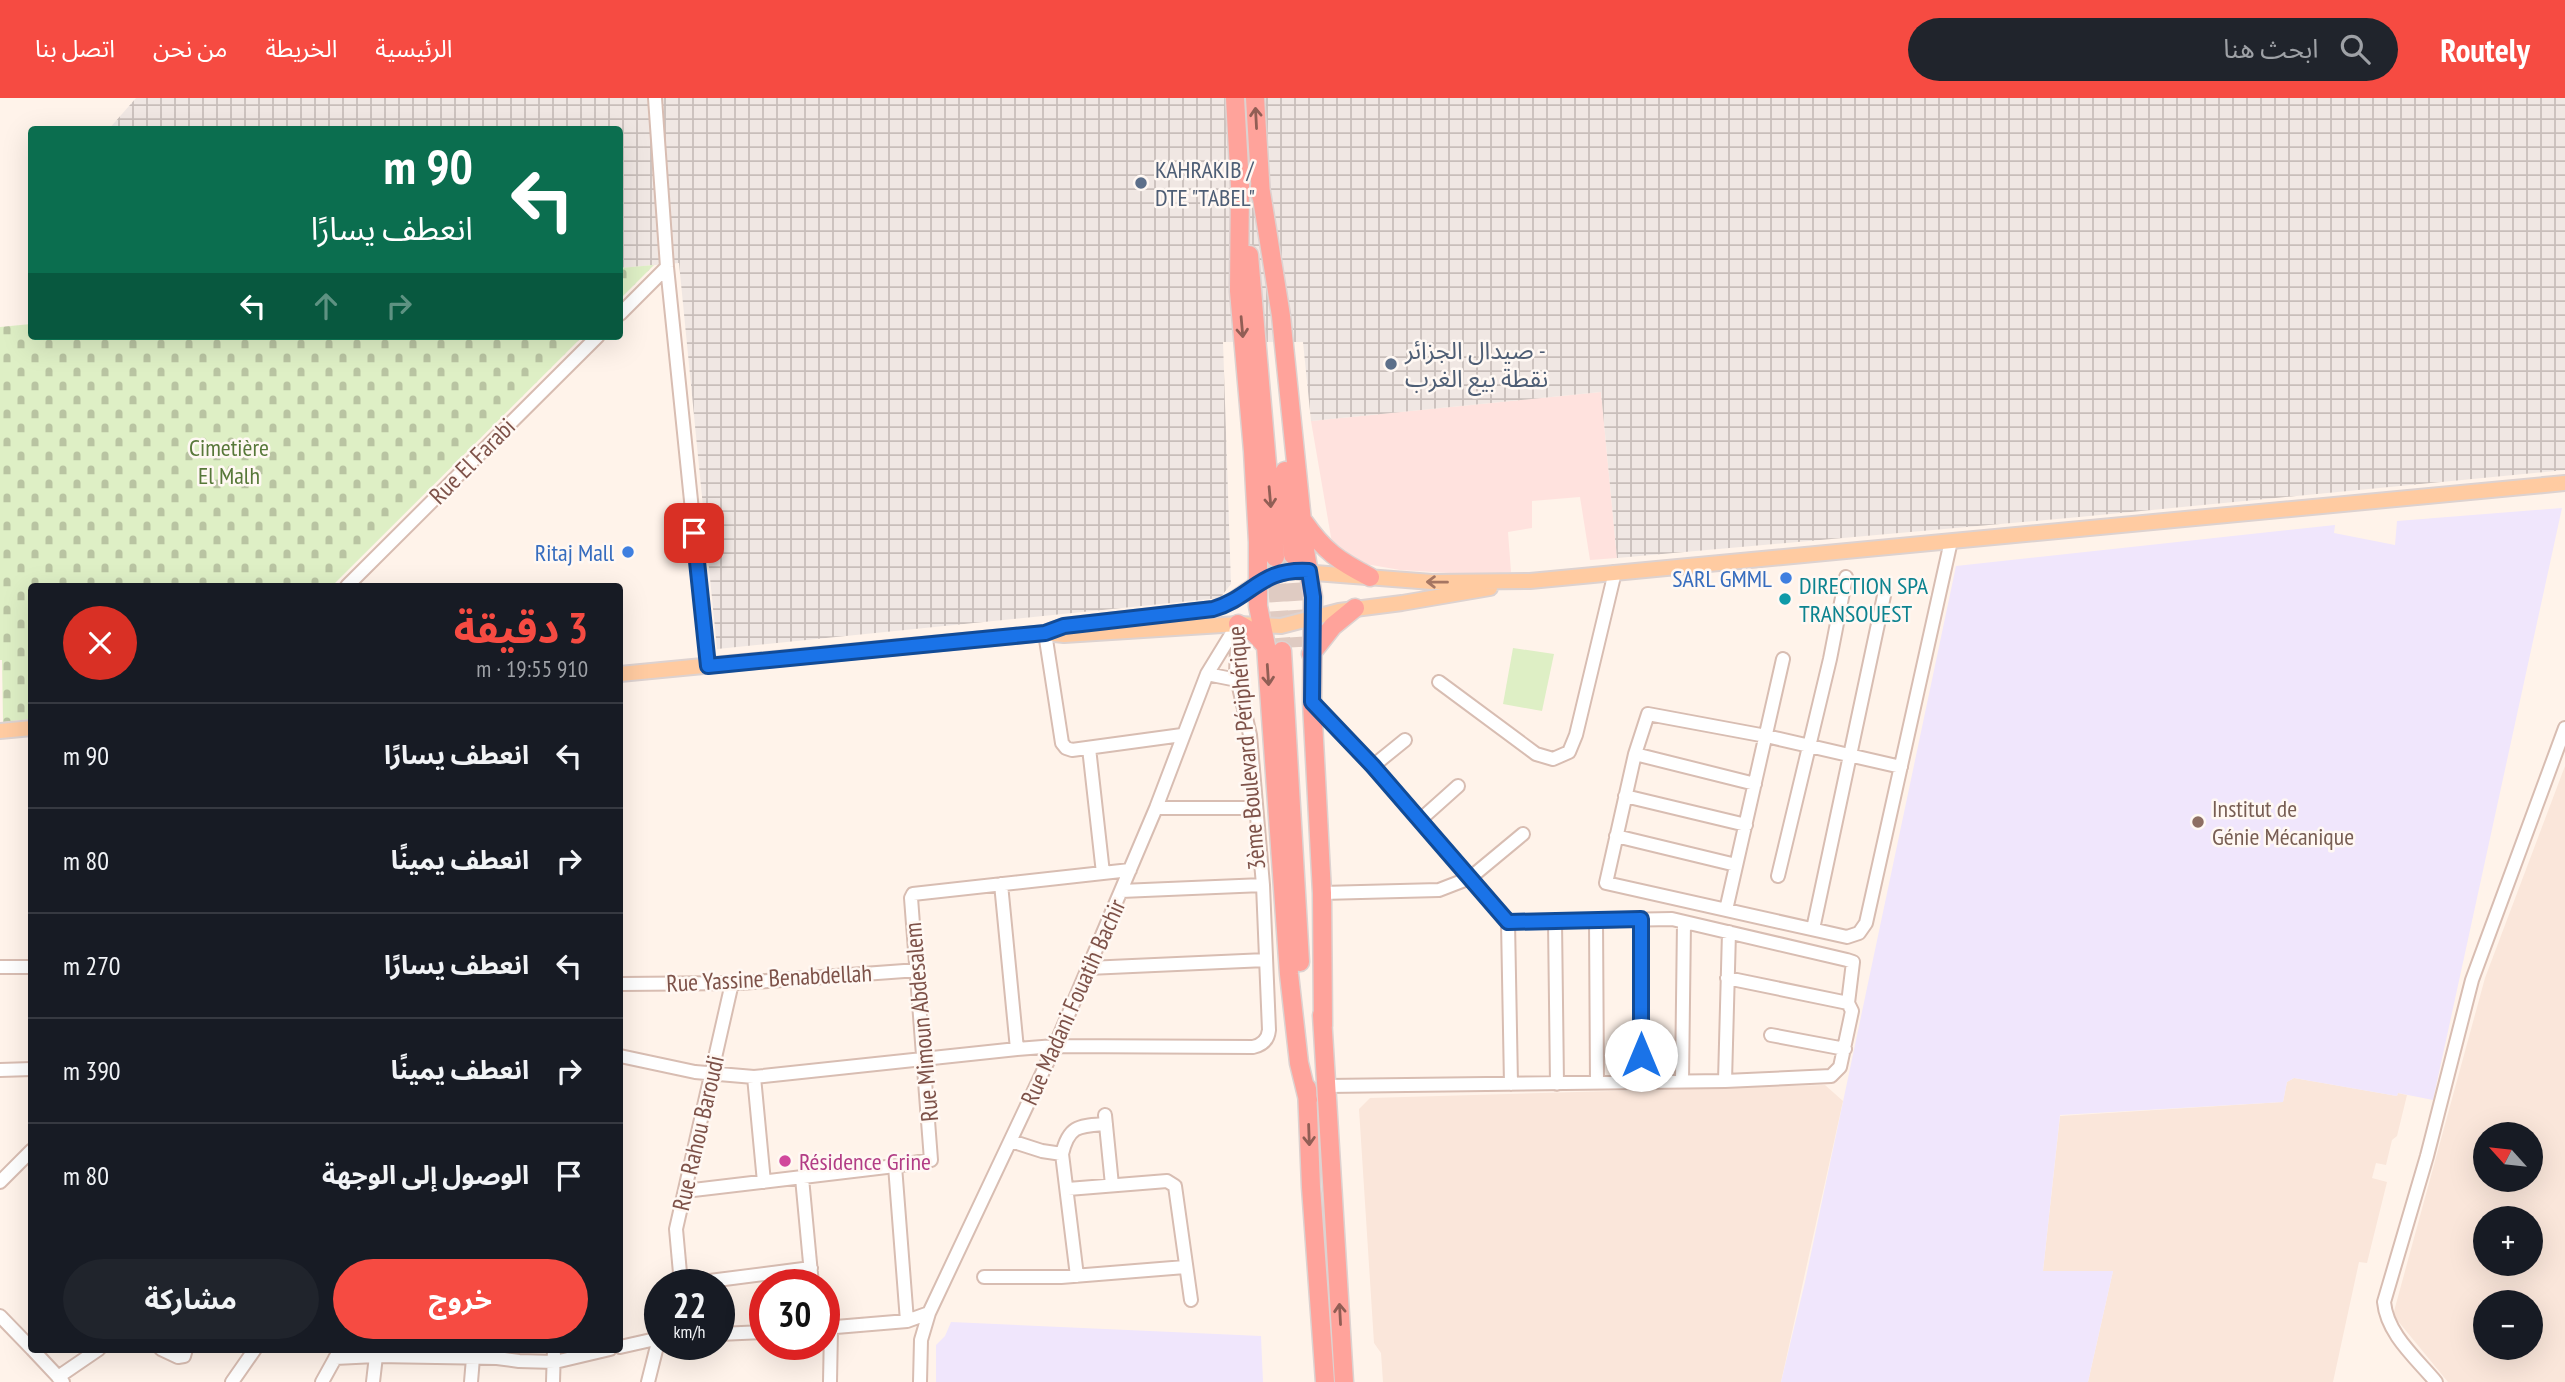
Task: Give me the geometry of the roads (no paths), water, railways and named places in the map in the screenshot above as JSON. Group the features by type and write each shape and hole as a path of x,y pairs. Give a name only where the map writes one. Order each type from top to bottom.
{"highway":[{"name":"3ème Boulevard Périphérique","path":"1235,98 1240,186 1239,291 1253,451 1258,606 1261,626 1290,649 1291,997 1299,1063 1308,1100 1311,1187 1325,1382"},
{"path":"1240,186 1284,556 1255,98"},
{"path":"1260,186 1281,316 1302,520 1313,597 1312,618 1290,649 1323,1026 1344,1382"},
{"path":"1220,295 1239,291"},
{"path":"1302,520 1319,543 1335,558 1370,577"},
{"path":"1290,649 1325,634 1355,608"},
{"path":"1238,624 1290,649 1312,702 1322,893 1323,1026"}],"main road":[{"path":"623,674 1045,633 1063,635 1238,624 1281,626 1355,608 1435,598 1530,581 2565,483"},
{"path":"1045,633 1064,626 1213,609 1281,572 1309,571 1432,582 1530,581"},
{"path":"0,731 28,728"}],"street":[{"path":"655,98 667,267 708,666"},
{"path":"623,311 667,267"},
{"name":"Rue El Farabi","path":"350,583 594,340"},
{"path":"1901,767 1651,713 1646,716 1635,754 1606,883 1847,937 1859,933 1866,923 1901,767 1951,541"},
{"path":"1438,682 1536,754 1553,759 1569,752 1576,734 1615,572"},
{"path":"1778,876 1846,577"},
{"path":"1813,929 1885,591"},
{"path":"623,1057 712,1073 754,1077 1055,1046 1257,1046 1264,1042 1268,1034 1263,885 1249,727 1237,680 1238,624"},
{"name":"Rue Madani Fouatih Bachir","path":"920,1382 921,1340 929,1313 1055,1046 1156,808 1207,674 1238,624"},
{"path":"1045,633 1062,743 1066,748 1072,750 1182,735"},
{"path":"1726,910 1783,659"},
{"path":"1207,674 1237,680"},
{"path":"1312,702 1373,766 1508,922 1511,1084"},
{"path":"2436,1382 2391,1329 2385,1317 2384,1302 2427,1156 2472,980 2565,728"},
{"path":"1373,766 1405,740"},
{"path":"1089,748 1103,873"},
{"path":"1635,754 1755,784"},
{"path":"1420,820 1458,786"},
{"path":"1625,796 1746,824"},
{"path":"1156,808 1256,808"},
{"path":"1322,893 1439,890 1470,878 1523,834"},
{"path":"1616,836 1736,865"},
{"name":"Rue Mimoun Abdesalem","path":"895,1166 931,1160 911,898 913,894 1130,870"},
{"path":"1001,884 1017,1049"},
{"path":"1121,891 1263,885"},
{"path":"1641,919 1641,1082"},
{"path":"1327,1086 1725,1081 1831,1076 1840,1067 1852,1011 1848,1003 1853,962 1672,919 1508,922"},
{"path":"1597,920 1597,1083"},
{"path":"1555,921 1557,1084"},
{"path":"1682,1081 1684,922"},
{"path":"1725,1081 1729,932"},
{"path":"1088,968 1266,960"},
{"path":"0,967 28,967"},
{"name":"Rue Yassine Benabdellah","path":"623,984 732,983 918,970"},
{"path":"1727,978 1848,1003"},
{"name":"Rue Rahou Baroudi","path":"680,1269 676,1229 732,983"},
{"path":"1771,1035 1845,1049"},
{"path":"0,1070 28,1069"},
{"path":"754,1077 764,1182"},
{"path":"1077,1276 1062,1154 1065,1140 1079,1126 1106,1119 1112,1185"},
{"path":"1011,1141 1062,1154"},
{"path":"0,1182 28,1154"},
{"path":"685,1191 895,1166 907,1321"},
{"path":"735,1278 811,1268 802,1178"},
{"path":"1068,1189 1167,1181 1175,1186 1191,1300"},
{"path":"984,1277 1077,1276 1185,1267"},
{"path":"840,1327 907,1321 929,1313"},
{"path":"0,1316 28,1345"},
{"path":"623,1346 644,1341"},
{"path":"36,1353 61,1380 94,1353"},
{"path":"170,1353 178,1357 184,1356 185,1353"},
{"path":"232,1382 252,1353"},
{"path":"322,1382 338,1354 473,1358 497,1353 519,1361 573,1353"},
{"path":"553,1382 555,1355"},
{"path":"373,1382 376,1356"},
{"path":"471,1382 473,1358"},
{"path":"649,1382 654,1360"},
{"path":"829,1360 830,1382"}],"tunnel":[{"path":"1293,556 1299,647"},
{"path":"1275,557 1282,651"}],"place":[{"name":"KAHRAKIB / DTE \"TABEL\"","path":"1141,183"},
{"name":"صيدال الجزائر - نقطة بيع الغرب","path":"1391,364"},
{"name":"Ritaj Mall","path":"628,552"},
{"name":"SARL GMML","path":"1786,578"},
{"name":"DIRECTION SPA TRANSOUEST","path":"1785,599"},
{"name":"Institut de Génie Mécanique","path":"2198,822"},
{"name":"Résidence Grine","path":"785,1161"}],"park label":[{"name":"Cimetière El Malh","path":"229,461"}]}
